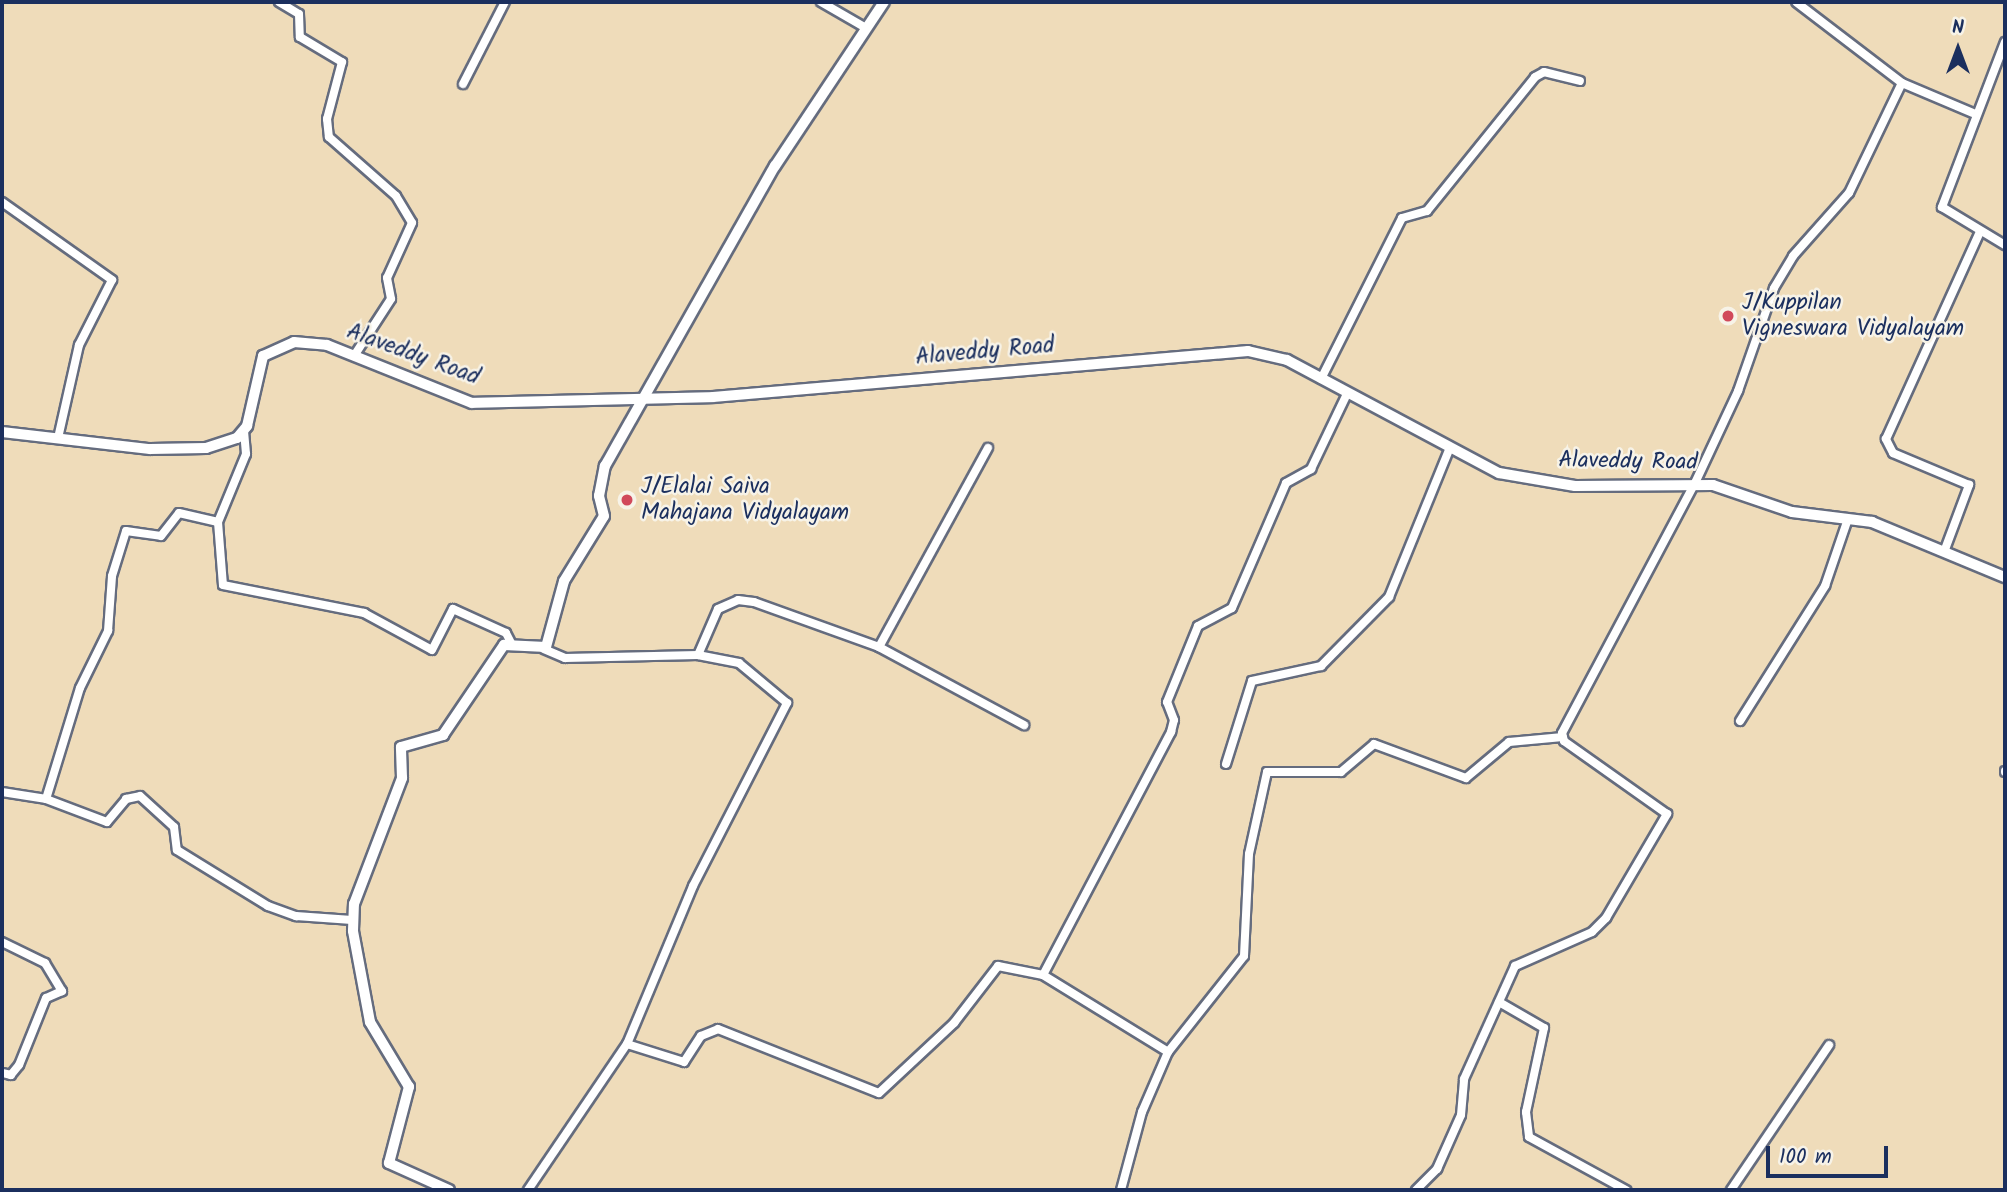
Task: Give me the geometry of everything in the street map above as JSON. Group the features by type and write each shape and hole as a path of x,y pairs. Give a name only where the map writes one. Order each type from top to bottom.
{"street":[{"path":"279,2 299,14 300,37 342,62 327,119 329,137 396,196 412,223 387,278 391,299 354,356"},
{"path":"463,84 505,2"},
{"path":"821,2 866,28"},
{"path":"544,649 564,581 604,516 600,488 605,467 647,398 775,166 884,2"},
{"path":"1797,2 1808,5 1902,83 1973,113"},
{"path":"2005,42 1973,113 1942,207 2005,246"},
{"path":"1321,379 1402,218 1427,211 1535,77 1544,72 1580,81"},
{"path":"1563,737 1695,483 1738,391 1774,288 1793,256 1849,193 1902,83"},
{"path":"2,202 112,281 79,345 58,438"},
{"path":"1944,552 1969,485 1893,453 1886,439 1980,232"},
{"name":"Alaveddy Road","path":"244,431 263,356 294,342 354,356 472,403 647,398 1248,351 1287,360 1449,450 1499,473 1575,486 1695,483 1792,512 1848,519 1944,552 2005,577"},
{"path":"1043,975 1171,732 1174,720 1167,702 1198,626 1232,608 1286,483 1311,469 1347,394"},
{"path":"2,432 206,448 244,431 246,453 218,522 223,585 364,613 432,650 453,609 506,633 511,643"},
{"path":"879,647 988,447"},
{"path":"1226,764 1252,681 1321,666 1389,597 1402,577 1412,532 1449,450"},
{"path":"46,799 80,688 108,631 122,538 126,531 161,536 179,513 218,522"},
{"path":"1740,721 1825,586 1848,519"},
{"path":"698,655 718,609 738,600 879,647 1024,724"},
{"path":"511,643 544,649 565,658 698,655 739,663 787,703 693,886 626,1044 528,1190"},
{"path":"449,1190 389,1163 410,1087 370,1022 352,920 402,778 401,747 443,735 511,643"},
{"path":"1121,1190 1142,1112 1168,1052 1244,956 1249,854 1267,772 1341,772 1374,744 1466,778 1509,742 1563,737 1667,814 1606,918 1592,932 1515,967 1464,1079 1461,1115 1437,1169 1416,1190"},
{"path":"2,792 46,799 107,822 127,799 140,796 174,827 177,850 268,906 296,916 352,920"},
{"path":"2,942 45,963 62,991 46,998 19,1065 11,1075 2,1073"},
{"path":"626,1044 684,1062 701,1035 718,1029 879,1093 954,1023 998,967 1043,975 1168,1052"},
{"path":"1499,1002 1544,1028 1526,1112 1530,1137 1626,1190"},
{"path":"1731,1190 1829,1045"}],"place":[{"name":"J/Kuppilan Vigneswara Vidyalayam","path":"1728,316"},
{"name":"J/Elalai Saiva Mahajana Vidyalayam","path":"627,500"}]}
